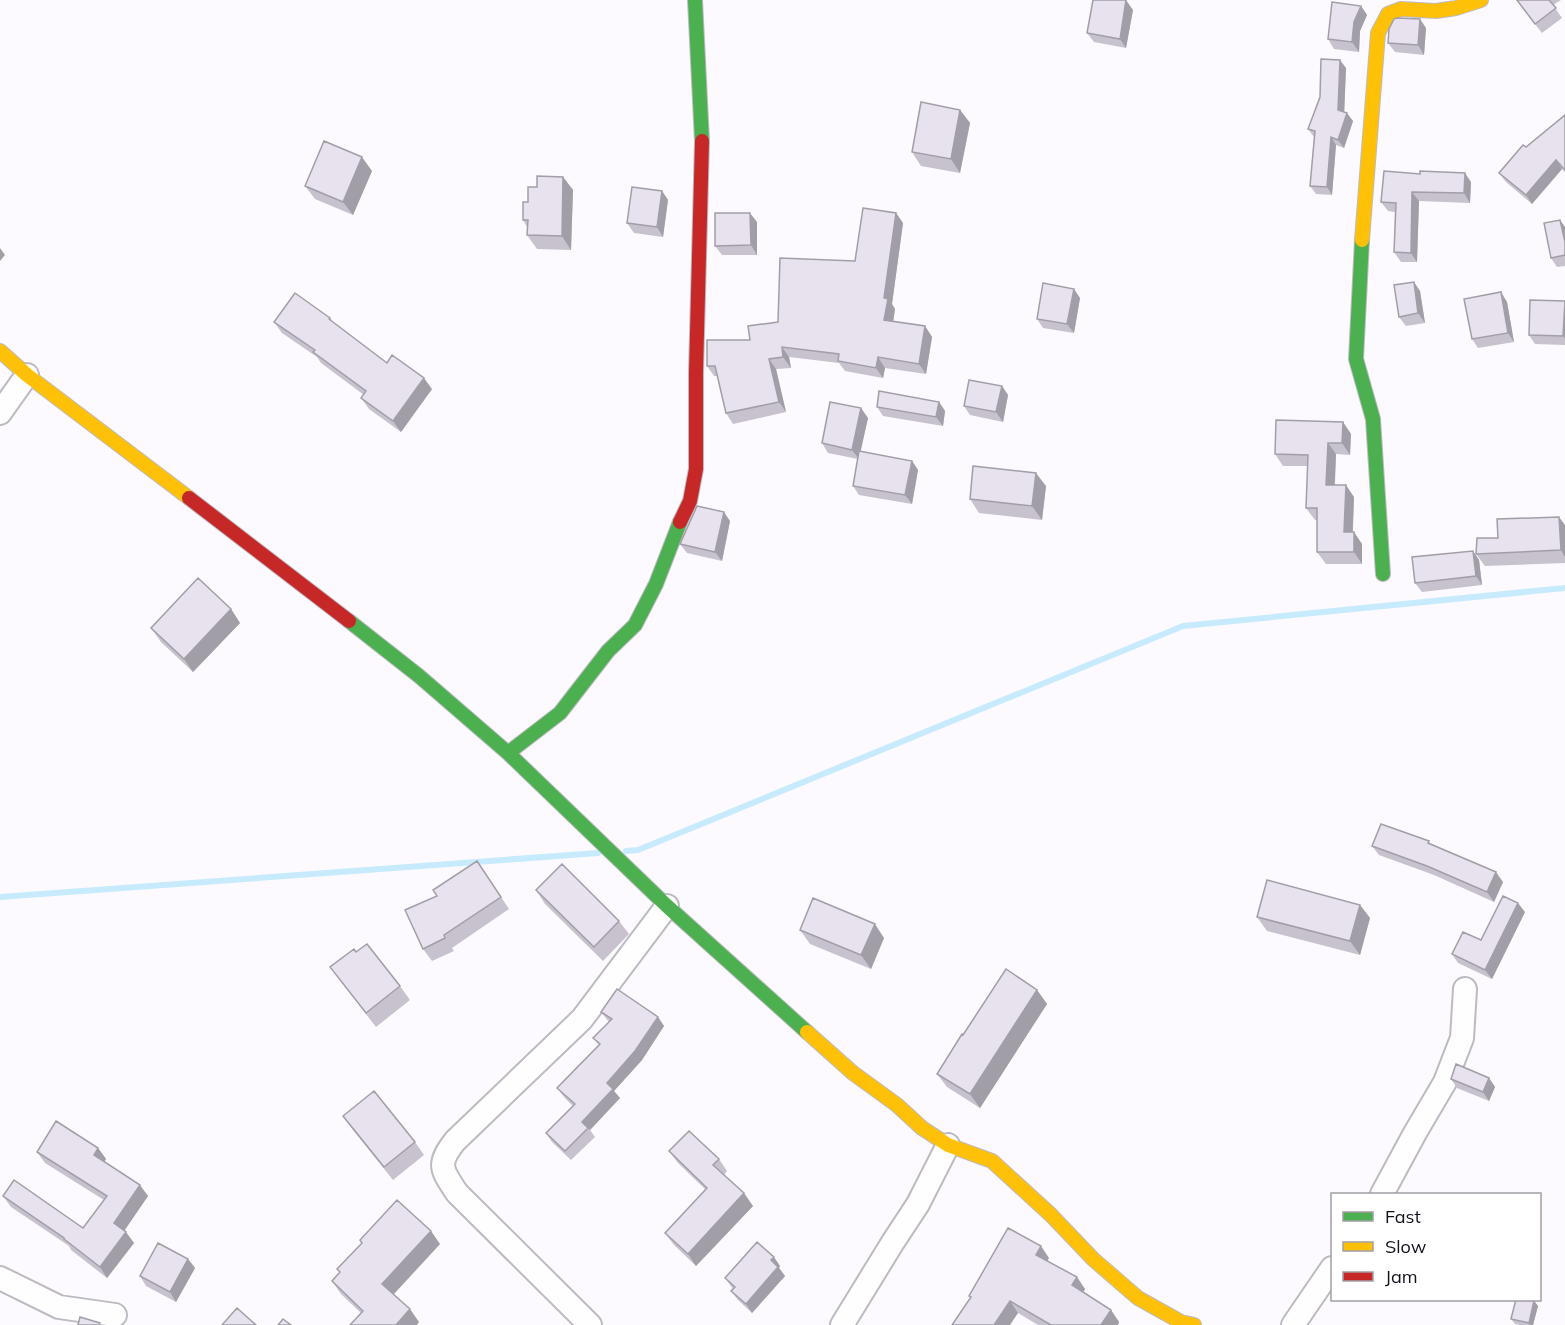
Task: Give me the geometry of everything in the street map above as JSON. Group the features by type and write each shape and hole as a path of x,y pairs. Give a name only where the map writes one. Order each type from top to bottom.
{"street":[{"path":"508,753 560,713 608,651 635,625 656,584 690,501 696,469 702,144 696,0"},
{"path":"1383,574 1373,419 1356,359 1378,33 1388,14 1401,9 1436,11 1456,8 1481,0"},
{"path":"0,351 27,375 292,576 419,676 508,753 667,906 853,1073 897,1105 922,1128 948,1145 992,1161 1051,1215 1093,1259 1138,1298 1181,1322 1194,1325"},
{"path":"0,411 27,375"},
{"path":"590,1325 457,1193 444,1174 444,1156 455,1141 582,1019 667,906"},
{"path":"1383,1193 1445,1082 1462,1038 1466,989"},
{"path":"842,1325 886,1251 918,1204 948,1145"},
{"path":"1293,1325 1331,1269"},
{"path":"0,1278 59,1307 115,1315"}],"building":[{"path":"1093,0 1126,0 1120,39 1087,33"},
{"path":"1517,0 1549,0 1556,8 1535,24"},
{"path":"1332,2 1361,6 1354,22 1352,42 1328,39"},
{"path":"1394,19 1420,19 1418,45 1388,43 1389,29"},
{"path":"1321,59 1340,60 1338,110 1347,113 1338,140 1331,137 1327,187 1310,186 1315,131 1308,129 1320,97"},
{"path":"921,102 960,110 951,159 912,152"},
{"path":"1565,115 1565,170 1556,160 1526,195 1499,173 1523,145 1526,147"},
{"path":"324,141 362,157 343,202 305,186"},
{"path":"1384,171 1420,174 1420,171 1465,173 1464,193 1412,192 1411,253 1394,252 1396,203 1381,202"},
{"path":"537,176 563,177 562,236 527,235 528,220 523,220 523,202 528,202 528,187 537,187"},
{"path":"632,187 662,191 657,227 627,223"},
{"path":"863,208 896,213 884,298 888,299 884,320 925,326 919,364 878,357 876,368 838,361 839,354 782,347 783,357 769,359 779,402 726,413 715,366 707,366 707,340 750,340 748,326 778,322 780,258 855,261"},
{"path":"715,213 750,213 751,245 715,246"},
{"path":"1560,220 1565,242 1565,255 1551,258 1544,223"},
{"path":"1414,282 1418,313 1399,317 1394,285"},
{"path":"1043,283 1074,289 1067,324 1037,319"},
{"path":"1501,292 1508,333 1472,339 1464,299"},
{"path":"295,293 387,363 392,355 424,378 393,421 361,398 366,391 313,352 315,350 274,322"},
{"path":"1530,300 1565,301 1563,336 1529,335"},
{"path":"969,380 1002,386 996,412 964,406"},
{"path":"879,391 939,402 936,417 877,407"},
{"path":"830,402 861,408 852,450 822,443"},
{"path":"1276,420 1343,422 1342,443 1328,443 1326,485 1346,485 1344,532 1354,532 1354,552 1317,552 1317,508 1306,508 1308,455 1275,454"},
{"path":"859,451 912,461 905,495 853,486"},
{"path":"973,466 1036,473 1032,506 970,499"},
{"path":"697,506 724,512 715,552 680,544"},
{"path":"1559,517 1561,550 1476,554 1477,538 1498,538 1497,519"},
{"path":"1473,551 1476,576 1415,583 1412,557"},
{"path":"198,578 231,609 184,659 151,628"},
{"path":"1381,824 1429,841 1428,843 1496,872 1487,892 1427,866 1372,846"},
{"path":"477,861 501,897 444,935 445,938 423,949 405,910 437,896 433,890"},
{"path":"562,864 619,921 594,947 536,890"},
{"path":"1267,880 1360,905 1350,941 1257,917"},
{"path":"1503,896 1518,903 1485,970 1452,954 1463,932 1481,940"},
{"path":"813,898 875,924 861,955 800,930"},
{"path":"367,944 400,986 366,1013 330,967 354,949 356,952"},
{"path":"1006,969 1037,990 970,1094 937,1074"},
{"path":"617,989 658,1017 635,1051 607,1083 613,1089 582,1122 588,1128 565,1151 546,1133 575,1104 557,1088 600,1044 593,1038 612,1019 601,1012"},
{"path":"1456,1064 1489,1078 1483,1092 1451,1079"},
{"path":"374,1091 415,1142 384,1167 343,1116"},
{"path":"56,1121 98,1148 94,1155 140,1185 114,1223 126,1232 100,1267 64,1238 3,1196 14,1180 83,1228 107,1196 37,1152"},
{"path":"689,1131 719,1159 713,1165 744,1193 688,1254 665,1233 707,1188 669,1151"},
{"path":"397,1200 431,1231 382,1284 410,1309 396,1325 350,1325 363,1311 332,1281 340,1272 337,1269 362,1243 360,1240"},
{"path":"1008,1228 1041,1246 1036,1255 1077,1277 1072,1285 1111,1310 1101,1325 1051,1325 1010,1301 994,1325 952,1325 971,1297 969,1296"},
{"path":"757,1242 774,1257 771,1260 778,1267 746,1304 731,1291 735,1287 725,1278"},
{"path":"158,1243 188,1259 170,1292 140,1276"},
{"path":"1516,1301 1534,1301 1529,1323 1511,1319"},
{"path":"237,1308 256,1325 222,1325"},
{"path":"80,1317 100,1323 99,1325 78,1325"},
{"path":"283,1319 291,1325 278,1325"}],"waterway":[{"path":"626,851 638,850 1183,626 1565,588"},
{"path":"0,897 598,853"}],"traffic: fast":[{"path":"695,0 702,141"},
{"path":"1362,240 1356,359 1373,419 1383,574"},
{"path":"508,753 560,713 608,651 635,625 656,584 680,522"},
{"path":"349,621 419,676 508,753 667,906 807,1032"}],"traffic: slow":[{"path":"1362,240 1378,33 1388,14 1401,9 1436,11 1456,8 1481,0"},
{"path":"0,351 27,375 189,498"},
{"path":"807,1032 853,1073 897,1105 922,1128 948,1145 992,1161 1051,1215 1093,1259 1138,1298 1181,1322 1194,1325"}],"traffic: jam":[{"path":"680,522 690,501 696,469 702,141"},
{"path":"189,498 349,621"}]}
